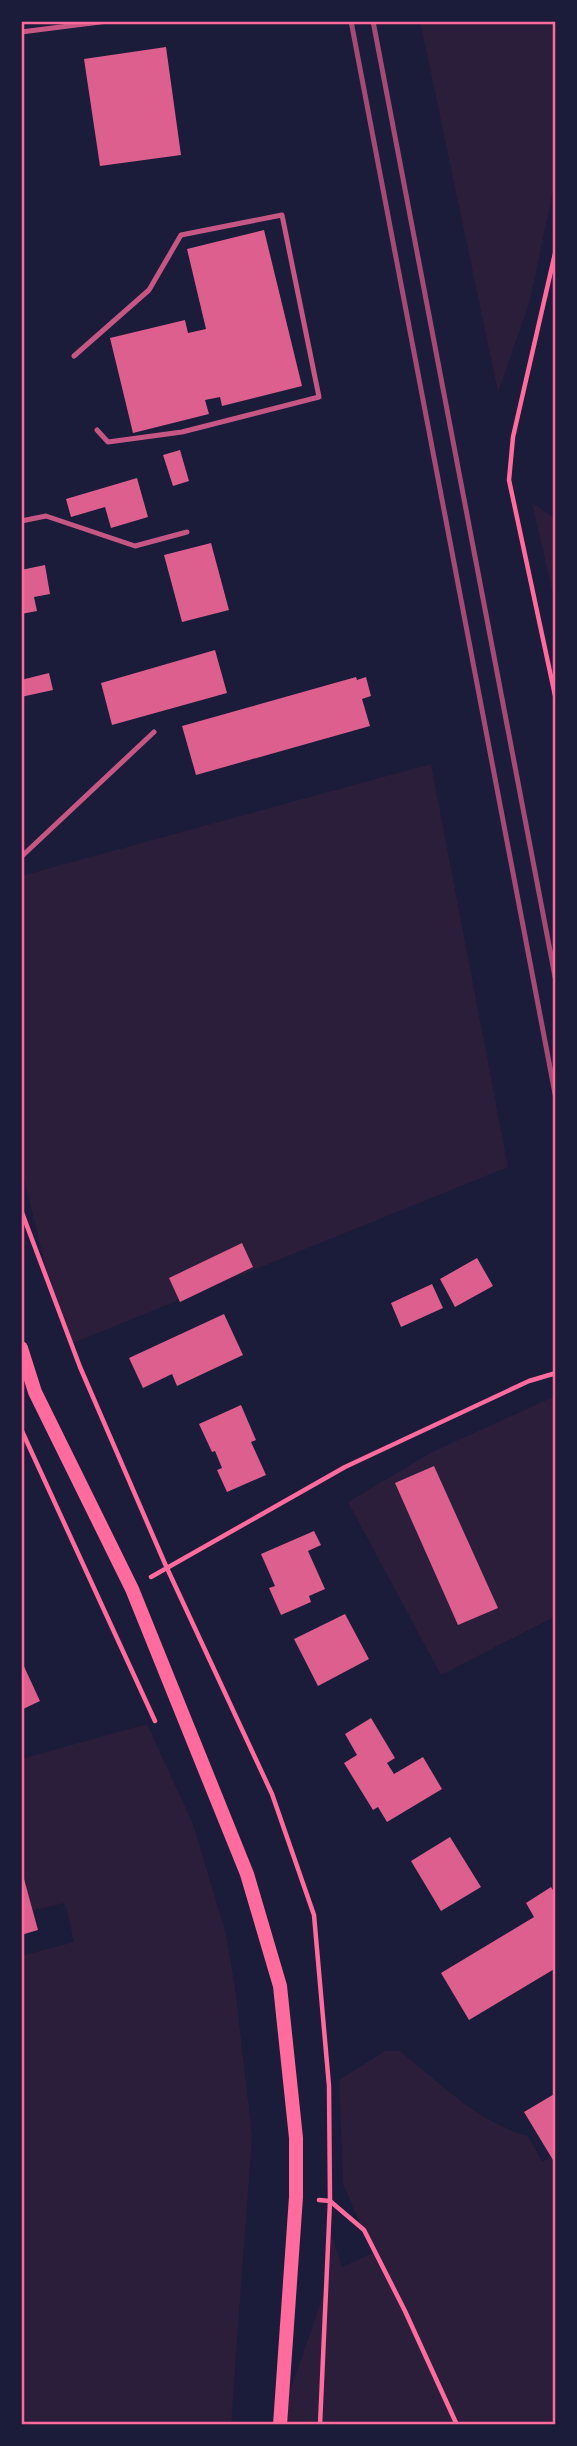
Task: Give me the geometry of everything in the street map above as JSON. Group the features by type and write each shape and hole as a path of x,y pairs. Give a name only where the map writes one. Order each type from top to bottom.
{"main road":[{"path":"21,1348 36,1391 132,1590 247,1874 280,1986 296,2138 296,2197 280,2425"}],"lane":[{"path":"21,32 108,21"},
{"path":"74,356 149,290 181,235 282,215 318,397 182,432 108,442 97,429"},
{"path":"21,521 46,516 135,546 187,531"},
{"path":"21,857 154,732"}],"path":[{"path":"556,250 513,437 509,481 556,700"},
{"path":"132,1590 167,1567 345,1466 529,1381 556,1373"},
{"path":"21,1429 160,1733"},
{"path":"296,2197 330,2201 364,2230 405,2311 457,2425"}],"shaded area":[{"path":"420,21 556,21 556,176 530,301 498,392"},
{"path":"532,503 556,519 556,607"},
{"path":"431,764 508,1167 73,1343 46,1269 21,1166 21,876"},
{"path":"553,1397 556,1410 556,1616 441,1675 348,1502 432,1452"},
{"path":"147,1724 193,1824 225,1930 235,1987 252,2136 231,2425 21,2425 21,1956 74,1942 65,1903 21,1913 21,1759"},
{"path":"385,2051 400,2051 476,2112 492,2122 528,2136 542,2162 556,2154 556,2425 278,2425 325,2291 331,2234 342,2267 373,2253 343,2184 339,2080"}],"building":[{"path":"166,47 181,155 100,166 84,59"},
{"path":"264,230 302,386 222,406 220,397 205,400 209,414 133,433 110,338 185,320 188,333 206,329 187,249"},
{"path":"180,450 189,481 173,486 163,455"},
{"path":"137,478 148,517 111,528 105,507 71,517 66,499"},
{"path":"211,543 229,610 182,622 164,555"},
{"path":"45,565 50,594 34,597 37,611 21,614 21,570"},
{"path":"215,650 227,693 112,725 101,683"},
{"path":"49,673 53,690 21,697 21,680"},
{"path":"356,677 357,680 366,677 371,696 362,699 370,726 196,775 182,726"},
{"path":"242,1243 253,1267 180,1302 169,1278"},
{"path":"477,1258 493,1286 455,1307 440,1279"},
{"path":"432,1284 443,1308 401,1327 391,1303"},
{"path":"224,1314 243,1355 177,1386 172,1374 143,1388 129,1358"},
{"path":"241,1405 256,1440 251,1442 266,1475 227,1492 217,1470 222,1468 215,1451 212,1452 199,1424"},
{"path":"434,1466 498,1608 458,1625 395,1483"},
{"path":"314,1531 321,1545 308,1551 325,1589 309,1596 311,1602 281,1615 269,1588 275,1586 261,1554"},
{"path":"345,1614 369,1659 318,1686 294,1639"},
{"path":"21,1660 40,1701 21,1710"},
{"path":"371,1718 395,1758 387,1763 394,1774 423,1757 442,1789 387,1822 378,1807 373,1810 344,1763 357,1755 345,1734"},
{"path":"450,1837 481,1887 441,1911 411,1861"},
{"path":"21,1868 38,1930 21,1935"},
{"path":"551,1887 556,1895 556,1968 469,2020 441,1973 534,1917 526,1903"},
{"path":"556,2093 556,2165 524,2112"}],"railway":[{"path":"351,21 556,1099"},
{"path":"373,21 556,982"}]}
